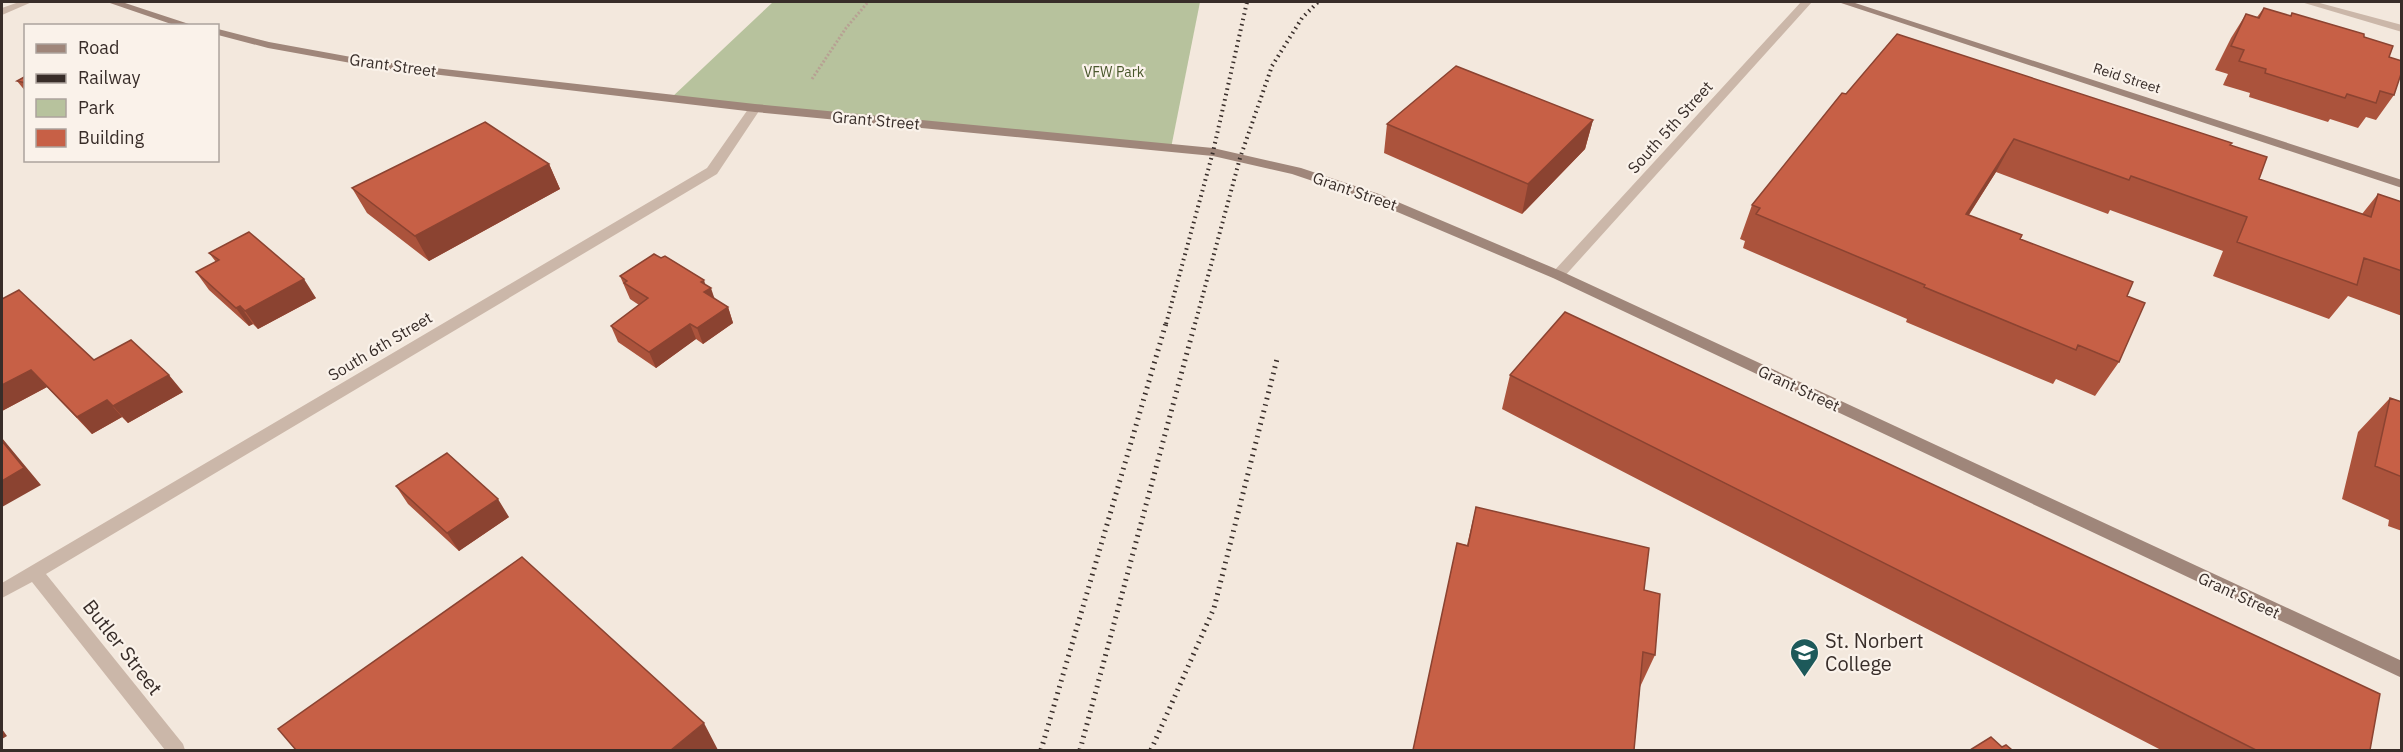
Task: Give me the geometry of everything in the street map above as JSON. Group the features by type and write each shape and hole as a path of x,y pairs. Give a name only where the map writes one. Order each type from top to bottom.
{"street":[{"path":"2,12 27,2"},
{"path":"112,2 184,24"},
{"name":"South 5th Street","path":"1558,275 1807,2"},
{"name":"Reid Street","path":"1844,2 2402,184"},
{"path":"2306,2 2402,29"},
{"name":"Grant Street","path":"219,32 268,45 373,64 755,108 1213,152 1296,171 1374,197 1450,227 1558,275 2402,670"},
{"name":"South 6th Street","path":"2,591 712,171 755,108"},
{"name":"Butler Street","path":"34,572 176,750"}],"path":[{"path":"812,79 846,28 868,2"}],"green space":[{"name":"VFW Park","path":"773,2 1200,2 1171,148 671,98"}],"building":[{"path":"2264,8 2291,16 2292,13 2364,34 2364,37 2393,46 2389,57 2402,61 2402,71 2394,95 2380,91 2376,103 2347,94 2345,98 2265,73 2266,69 2239,61 2244,50 2231,46 2246,14 2259,18"},
{"path":"1897,34 2232,143 2230,145 2267,157 2259,179 2371,217 2378,194 2402,202 2402,271 2364,258 2357,285 2237,242 2247,217 2131,176 2129,180 2014,139 1966,214 2022,235 2020,239 2133,282 2127,296 2145,303 2119,362 2078,345 2076,350 1756,214 1760,208 1752,205 1842,93 1846,94"},
{"path":"1456,66 1593,120 1528,184 1387,124"},
{"path":"485,122 549,164 415,236 352,188"},
{"path":"249,232 304,279 245,311 240,306 236,308 196,272 219,260 209,253"},
{"path":"654,254 661,258 665,256 704,280 701,282 711,288 704,292 728,307 697,328 690,324 649,352 611,326 648,298 624,283 627,281 620,276"},
{"path":"19,290 94,360 131,340 169,375 113,406 107,400 77,417 31,370 2,385 2,299"},
{"path":"1565,312 2380,694 2370,750 2256,750 1510,375"},
{"path":"2390,398 2402,402 2402,477 2375,466"},
{"path":"2,441 24,468 2,481"},
{"path":"447,453 498,499 447,533 396,486"},
{"path":"1476,507 1649,548 1644,590 1660,594 1655,655 1643,652 1634,750 1413,750 1457,543 1468,546"},
{"path":"522,557 704,723 671,750 296,750 278,729"},
{"path":"1991,737 2002,747 2006,745 2012,750 1970,750"}],"railway":[{"path":"1166,324 1213,152 1247,2"},
{"path":"1195,324 1240,158 1272,66 1302,18 1318,2"},
{"path":"1041,750 1166,323"},
{"path":"1080,750 1195,323"},
{"path":"1151,750 1214,608 1277,359"}],"place":[{"name":"St. Norbert College","path":"1804,678"}]}
